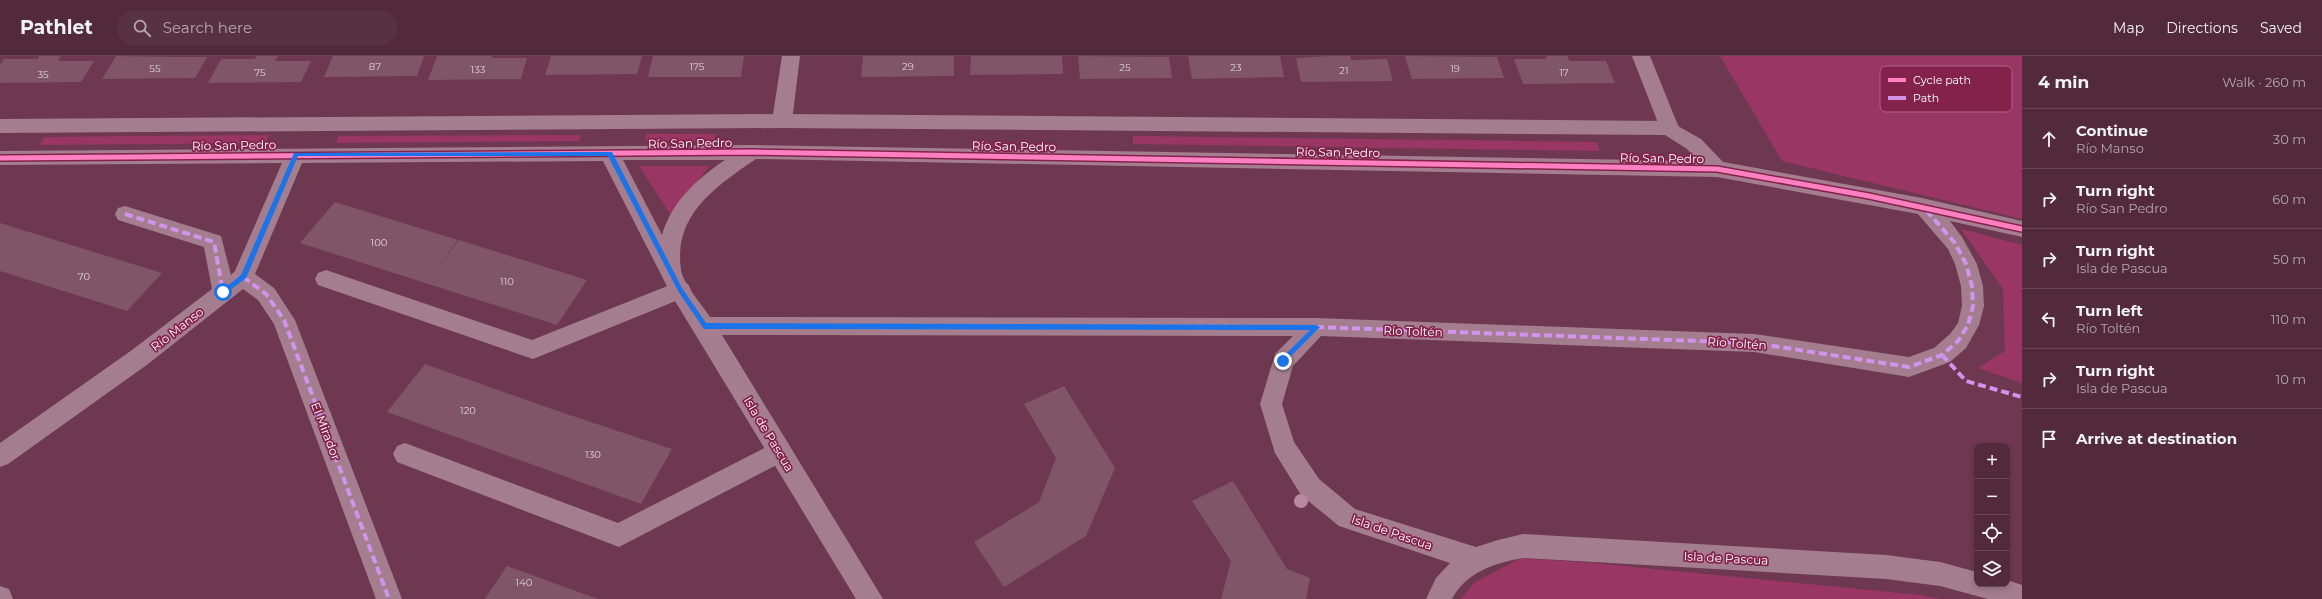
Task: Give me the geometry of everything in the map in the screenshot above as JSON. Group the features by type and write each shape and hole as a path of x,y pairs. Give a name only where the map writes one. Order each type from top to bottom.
{"street":[{"path":"777,152 791,56"},
{"path":"1642,56 1669,128"},
{"name":"Río San Pedro","path":"0,126 782,120 1669,128 1694,144 1717,169"},
{"name":"Isla de Pascua","path":"670,269 671,240 676,223 692,200 716,176 752,152"},
{"name":"Río San Pedro","path":"0,158 296,154 610,154 777,152 1717,169 1818,186 1922,206 2022,230"},
{"name":"Río Manso","path":"0,456 140,357 243,277 296,154"},
{"name":"Isla de Pascua","path":"610,154 680,290 704,326 870,599"},
{"name":"Río Toltén","path":"704,326 1316,327 1754,343 1908,367 1942,354 1958,341 1968,325 1973,306 1972,286 1966,264 1940,224 1922,206"},
{"path":"125,214 214,242 223,292"},
{"name":"El Mirador","path":"243,277 266,294 284,320 389,599"},
{"path":"326,279 534,350 680,290"},
{"name":"Isla de Pascua","path":"1316,327 1283,361 1271,404 1283,446 1310,487 1348,518 1475,559"},
{"path":"405,454 619,535 780,451"},
{"name":"Isla de Pascua","path":"1439,599 1455,574 1475,559 1497,550 1523,546 1886,567 1940,574 1974,583"},
{"name":"Isla de Pascua","path":"1988,587 2022,597"}],"shaded area":[{"path":"1720,56 2022,56 2022,219 1782,161"},
{"path":"646,134 715,134 715,141 645,141"},
{"path":"269,135 265,143 39,145 44,137"},
{"path":"581,135 579,141 336,143 338,136"},
{"path":"1133,136 1597,142 1600,151 1133,144"},
{"path":"639,166 710,166 670,214"},
{"path":"1961,229 2022,245 2022,383 1978,368 2005,351 2003,289"},
{"path":"1521,558 1593,563 1920,595 1940,599 1461,599 1475,582"}],"building":[{"path":"39,56 61,56 58,61 94,61 81,82 0,83 0,65 4,59 38,59"},
{"path":"116,56 207,57 195,78 102,79"},
{"path":"256,56 278,56 275,61 311,61 301,82 208,83 221,59 255,59"},
{"path":"333,56 424,56 417,76 324,77"},
{"path":"437,56 492,56 491,58 527,58 521,79 428,80"},
{"path":"551,56 642,56 637,74 545,75"},
{"path":"653,56 744,56 741,77 648,77"},
{"path":"863,56 954,56 954,76 861,77"},
{"path":"971,56 1062,56 1063,74 970,75"},
{"path":"1078,56 1169,57 1172,78 1080,79"},
{"path":"1188,56 1280,56 1284,77 1192,79"},
{"path":"1350,56 1351,60 1387,59 1393,81 1301,82 1296,58"},
{"path":"1405,56 1497,57 1504,78 1412,79"},
{"path":"1546,56 1567,56 1570,61 1606,61 1615,83 1523,84 1514,59 1547,59"},
{"path":"335,202 458,240 430,278 459,240 587,280 557,325 300,243"},
{"path":"0,223 162,273 127,311 0,271"},
{"path":"425,364 549,408 672,449 641,504 387,412"},
{"path":"1064,386 1115,468 1086,536 1004,587 974,542 1039,502 1056,458 1024,404"},
{"path":"1233,481 1287,569 1310,578 1306,599 1221,599 1231,561 1192,501"},
{"path":"507,566 598,599 485,599"}],"marked path":[{"path":"704,326 1316,327 1754,343 1909,367 1942,355 1958,341 1968,325 1973,306 1972,286 1966,264 1955,243 1925,209"},
{"path":"125,214 214,242 223,292"},
{"path":"243,277 266,294 284,320 389,599"},
{"path":"1942,355 1966,381 2022,397"}],"cycle path":[{"path":"0,158 752,152 1717,169 1869,196 2022,229"}],"route":[{"path":"223,292 243,277 296,154 610,154 680,290 704,326 1316,327 1283,361"}]}
